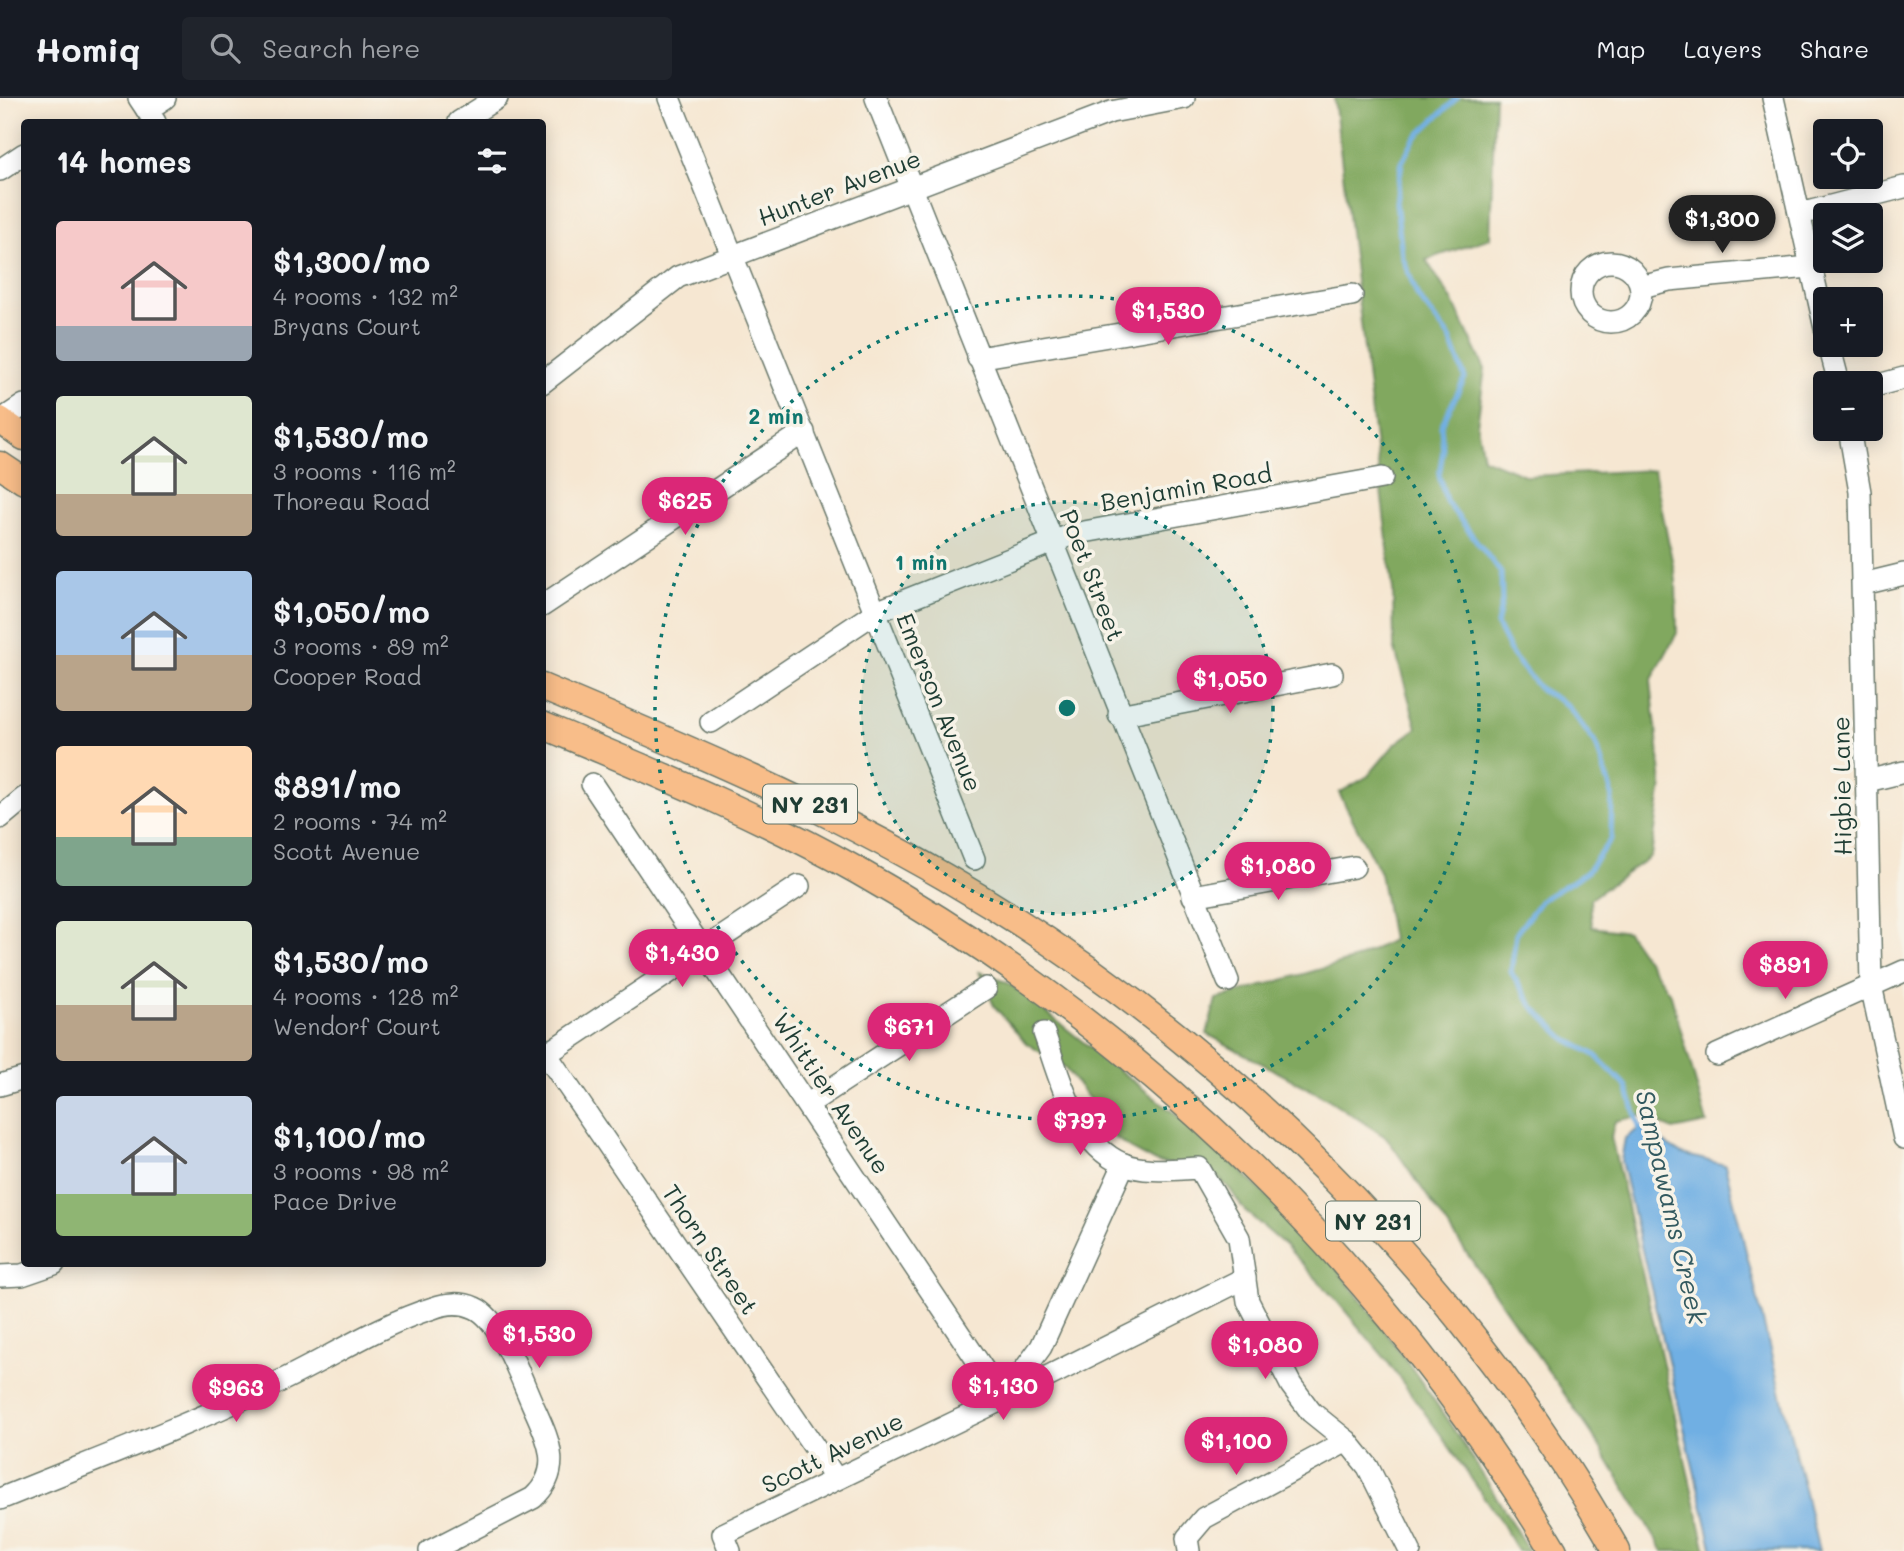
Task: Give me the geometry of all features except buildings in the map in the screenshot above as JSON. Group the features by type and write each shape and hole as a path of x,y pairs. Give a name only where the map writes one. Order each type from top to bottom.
{"main road":[{"path":"0,421 21,436"},
{"path":"0,465 21,479"},
{"name":"NY 231","path":"546,689 776,788 915,859 1063,951 1179,1040 1252,1101 1320,1166 1418,1272 1507,1384 1562,1462 1617,1551"},
{"name":"NY 231","path":"546,727 728,805 856,869 1018,971 1144,1067 1273,1187 1377,1300 1465,1413 1554,1551"}],"street":[{"path":"147,110 165,98"},
{"path":"464,119 497,98"},
{"name":"Emerson Avenue","path":"669,98 974,859"},
{"name":"Poet Street","path":"876,98 1119,715 1228,981"},
{"name":"Hunter Avenue","path":"546,380 678,277 1111,112 1184,98"},
{"path":"1773,98 1815,287"},
{"path":"0,170 21,156"},
{"path":"1800,214 1904,187"},
{"path":"1641,287 1669,280 1810,267"},
{"path":"978,358 1352,295"},
{"path":"1883,384 1904,378"},
{"path":"0,421 21,407"},
{"path":"546,603 804,432"},
{"name":"Higbie Lane","path":"1851,441 1860,492 1871,985 1904,1138"},
{"name":"Benjamin Road","path":"711,722 876,612 1073,534 1382,478"},
{"path":"1863,584 1904,574"},
{"path":"1119,715 1332,674"},
{"path":"1867,781 1904,772"},
{"name":"Whittier Avenue","path":"592,784 1003,1399"},
{"path":"0,818 21,800"},
{"path":"1194,896 1354,866"},
{"path":"546,1052 799,886"},
{"path":"1717,1055 1904,971"},
{"path":"808,1104 986,988"},
{"path":"1044,1033 1068,1100 1084,1129 1100,1148 1124,1164 1152,1169 1199,1168 1239,1238 1248,1301 1291,1385 1311,1412 1347,1441 1368,1467 1410,1551"},
{"name":"Thorn Street","path":"546,1056 836,1479"},
{"path":"0,1085 21,1079"},
{"path":"1003,1399 1041,1347 1124,1164"},
{"path":"0,1276 22,1275 45,1267"},
{"name":"Scott Avenue","path":"730,1551 723,1534 1245,1278"},
{"path":"0,1499 256,1393 387,1326 432,1308 459,1304 483,1313 498,1332 548,1440 552,1455 548,1478 533,1498 430,1551"},
{"path":"1189,1551 1187,1538 1204,1518 1347,1441"}],"green space":[{"path":"1334,98 1495,98 1490,238 1426,260 1453,302 1485,369 1477,425 1483,458 1527,476 1654,470 1676,580 1677,633 1651,681 1662,785 1651,856 1590,899 1592,927 1627,932 1671,995 1707,1123 1673,1130 1644,1115 1615,1121 1611,1137 1706,1551 1663,1551 1592,1434 1387,1138 1328,1099 1207,1034 1216,999 1356,959 1392,940 1380,873 1339,793 1368,776 1395,744 1417,728 1394,646 1393,590"},
{"path":"979,972 1006,982 1026,995 1164,1105 1218,1150 1315,1244 1414,1371 1485,1478 1528,1551 1517,1551 1499,1519 1384,1357 1286,1246 1245,1211 1229,1188 1209,1169 1155,1162 1129,1148 1111,1134 1097,1109 1064,1067 1026,1043 994,1006"}],"water":[{"path":"1640,1128 1682,1154 1725,1165 1819,1551 1713,1551 1621,1161 1625,1138"}],"waterway":[{"name":"Sampawams Creek","path":"1457,98 1414,139 1402,162 1396,201 1402,256 1418,297 1450,338 1465,378 1441,426 1443,451 1439,475 1446,501 1501,573 1502,601 1497,625 1512,655 1540,689 1567,705 1596,744 1612,794 1611,839 1586,873 1541,900 1516,934 1511,972 1533,1007 1566,1039 1595,1055 1627,1087 1641,1133"}]}
